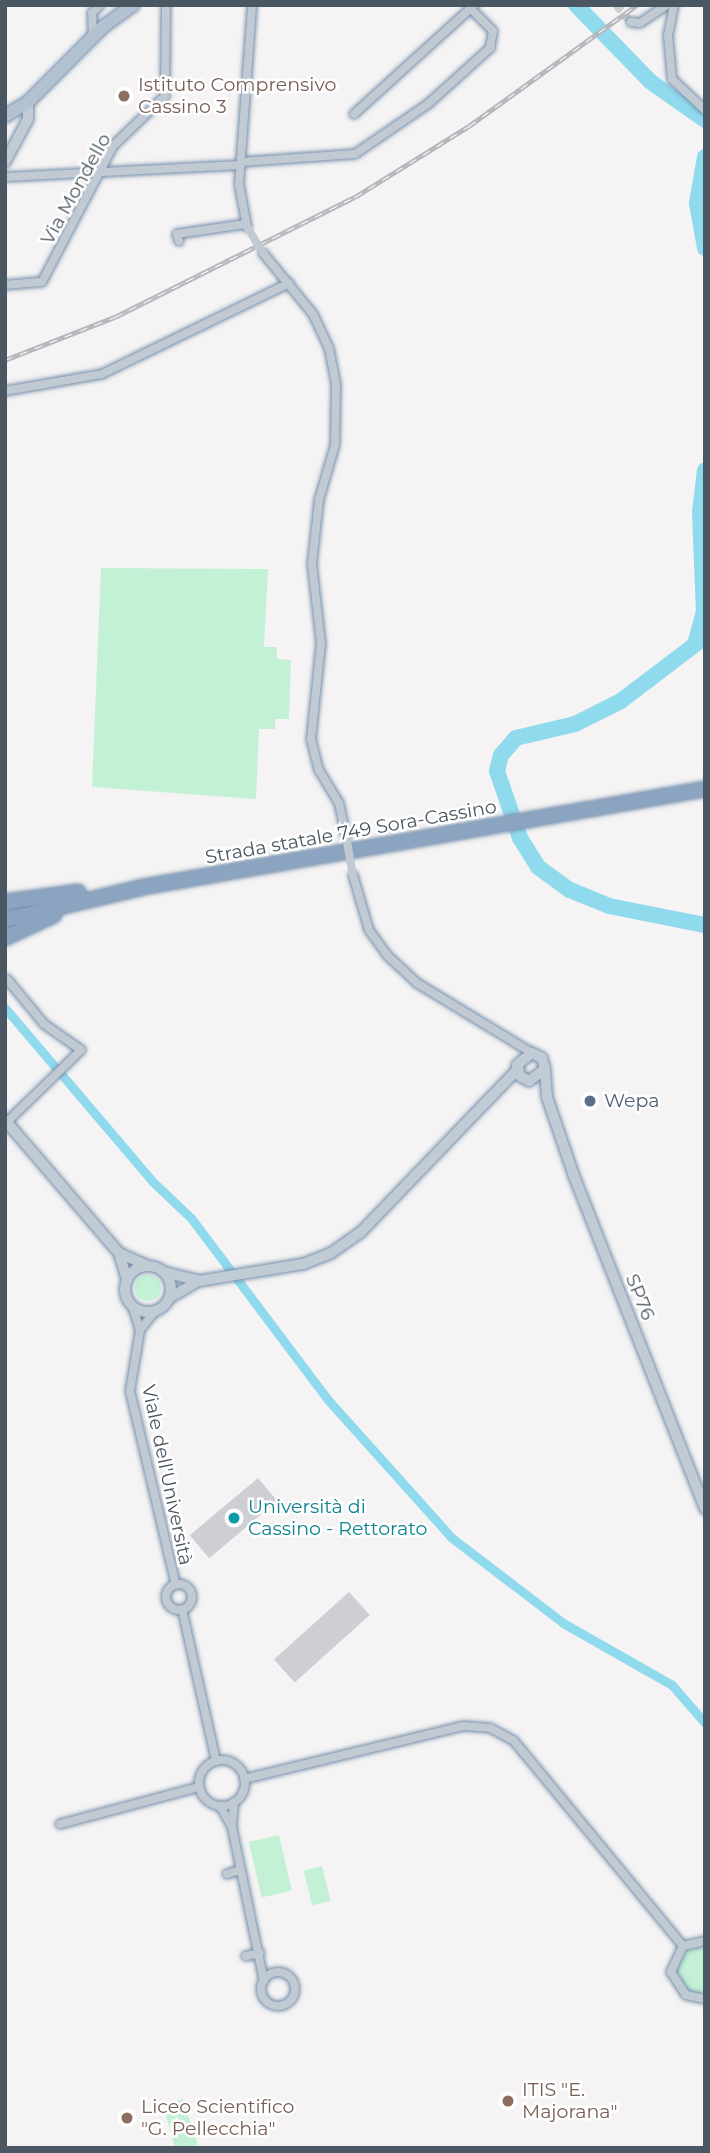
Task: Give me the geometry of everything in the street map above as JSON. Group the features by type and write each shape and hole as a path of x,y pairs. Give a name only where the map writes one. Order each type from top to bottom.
{"highway":[{"name":"Strada statale 749 Sora-Cassino","path":"5,920 143,887 553,818 705,789"},
{"path":"5,902 143,887"},
{"path":"5,938 57,914 143,887"}],"main road":[{"path":"5,116 28,102 93,38 133,5"},
{"path":"93,38 145,5"}],"street":[{"path":"93,38 92,13 100,5"},
{"name":"Via Mondello","path":"5,285 42,282 118,139 165,96 166,5"},
{"path":"252,5 243,68 239,201 246,226 263,253 289,283 329,348 336,384 335,445 319,500 312,564 321,643 311,738 319,770 339,803 353,875 369,930 410,977 510,1043 533,1053 545,1069 528,1080 504,1087"},
{"path":"631,22 640,23 667,5"},
{"path":"674,5 668,35 672,79 705,110"},
{"path":"5,177 355,154 428,104 490,48 493,31 472,7 354,114"},
{"path":"6,160 28,118 28,102"},
{"path":"179,241 177,234 246,226"},
{"path":"5,391 102,374 289,283"},
{"path":"7,979 44,1024 79,1045 76,1059 6,1121 118,1254 132,1305 156,1310 169,1298 199,1281 303,1264 360,1233 504,1087 518,1066 533,1053"},
{"path":"510,1043 518,1066"},
{"name":"SP76","path":"518,1066 528,1080 547,1097"},
{"name":"SP76","path":"545,1069 547,1097 705,1509"},
{"path":"118,1254 164,1272 199,1281"},
{"path":"127,1280 148,1266"},
{"path":"164,1272 171,1284 169,1298"},
{"name":"Viale dell'Università","path":"132,1305 140,1330 130,1391 176,1585"},
{"name":"Viale dell'Università","path":"140,1330 156,1310"},
{"path":"182,1609 167,1600 176,1585 191,1593 182,1609 216,1761"},
{"path":"244,1779 463,1726 490,1728 514,1741 683,1946"},
{"path":"234,1802 220,1805 206,1800 199,1787 205,1768 216,1761 234,1764 244,1779"},
{"path":"244,1779 234,1802 232,1826 240,1870 260,1952 266,2001 287,2003 294,1984 277,1973 260,1952"},
{"path":"60,1824 199,1787"},
{"path":"220,1805 232,1826"},
{"path":"227,1874 240,1870"},
{"path":"705,1941 683,1946 672,1962 673,1982 686,1995 705,1999"},
{"path":"246,1956 260,1952"},
{"path":"264,1981 277,1973"}],"green space":[{"path":"101,568 268,569 264,647 277,647 277,659 291,660 289,719 275,719 275,729 259,729 256,799 92,787"},
{"path":"148,1275 157,1279 161,1288 157,1297 148,1301 139,1297 135,1288 139,1279"},
{"path":"279,1835 292,1891 262,1898 249,1842"},
{"path":"322,1866 331,1901 312,1906 304,1871"},
{"path":"705,1947 705,1993 699,1994 684,1988 676,1967 689,1949"},
{"path":"183,2099 198,2145 175,2148 163,2105"}],"building":[{"name":"Università di Cassino - Rettorato","path":"258,1478 277,1501 209,1558 190,1535"},
{"path":"349,1592 370,1615 295,1683 274,1660"}],"waterway":[{"path":"576,5 651,82 705,120"},
{"path":"705,157 697,203 705,248"},
{"path":"696,641 704,612 700,512 705,470"},
{"path":"705,637 621,701 575,724 516,738 501,755 497,771 520,838 538,867 570,890 609,906 705,925"},
{"path":"5,1008 152,1181 191,1218 329,1401 452,1538 563,1623 672,1685 705,1723"}],"tunnel":[{"path":"616,5 631,22"}],"railway":[{"path":"5,360 115,317 355,197 469,126 637,5"}],"place":[{"name":"Istituto Comprensivo Cassino 3","path":"124,96"},
{"name":"Wepa","path":"590,1101"},
{"name":"Università di Cassino - Rettorato","path":"234,1518"},
{"name":"ITIS \"E. Majorana\"","path":"508,2101"},
{"name":"Liceo Scientifico \"G. Pellecchia\"","path":"127,2118"}]}
